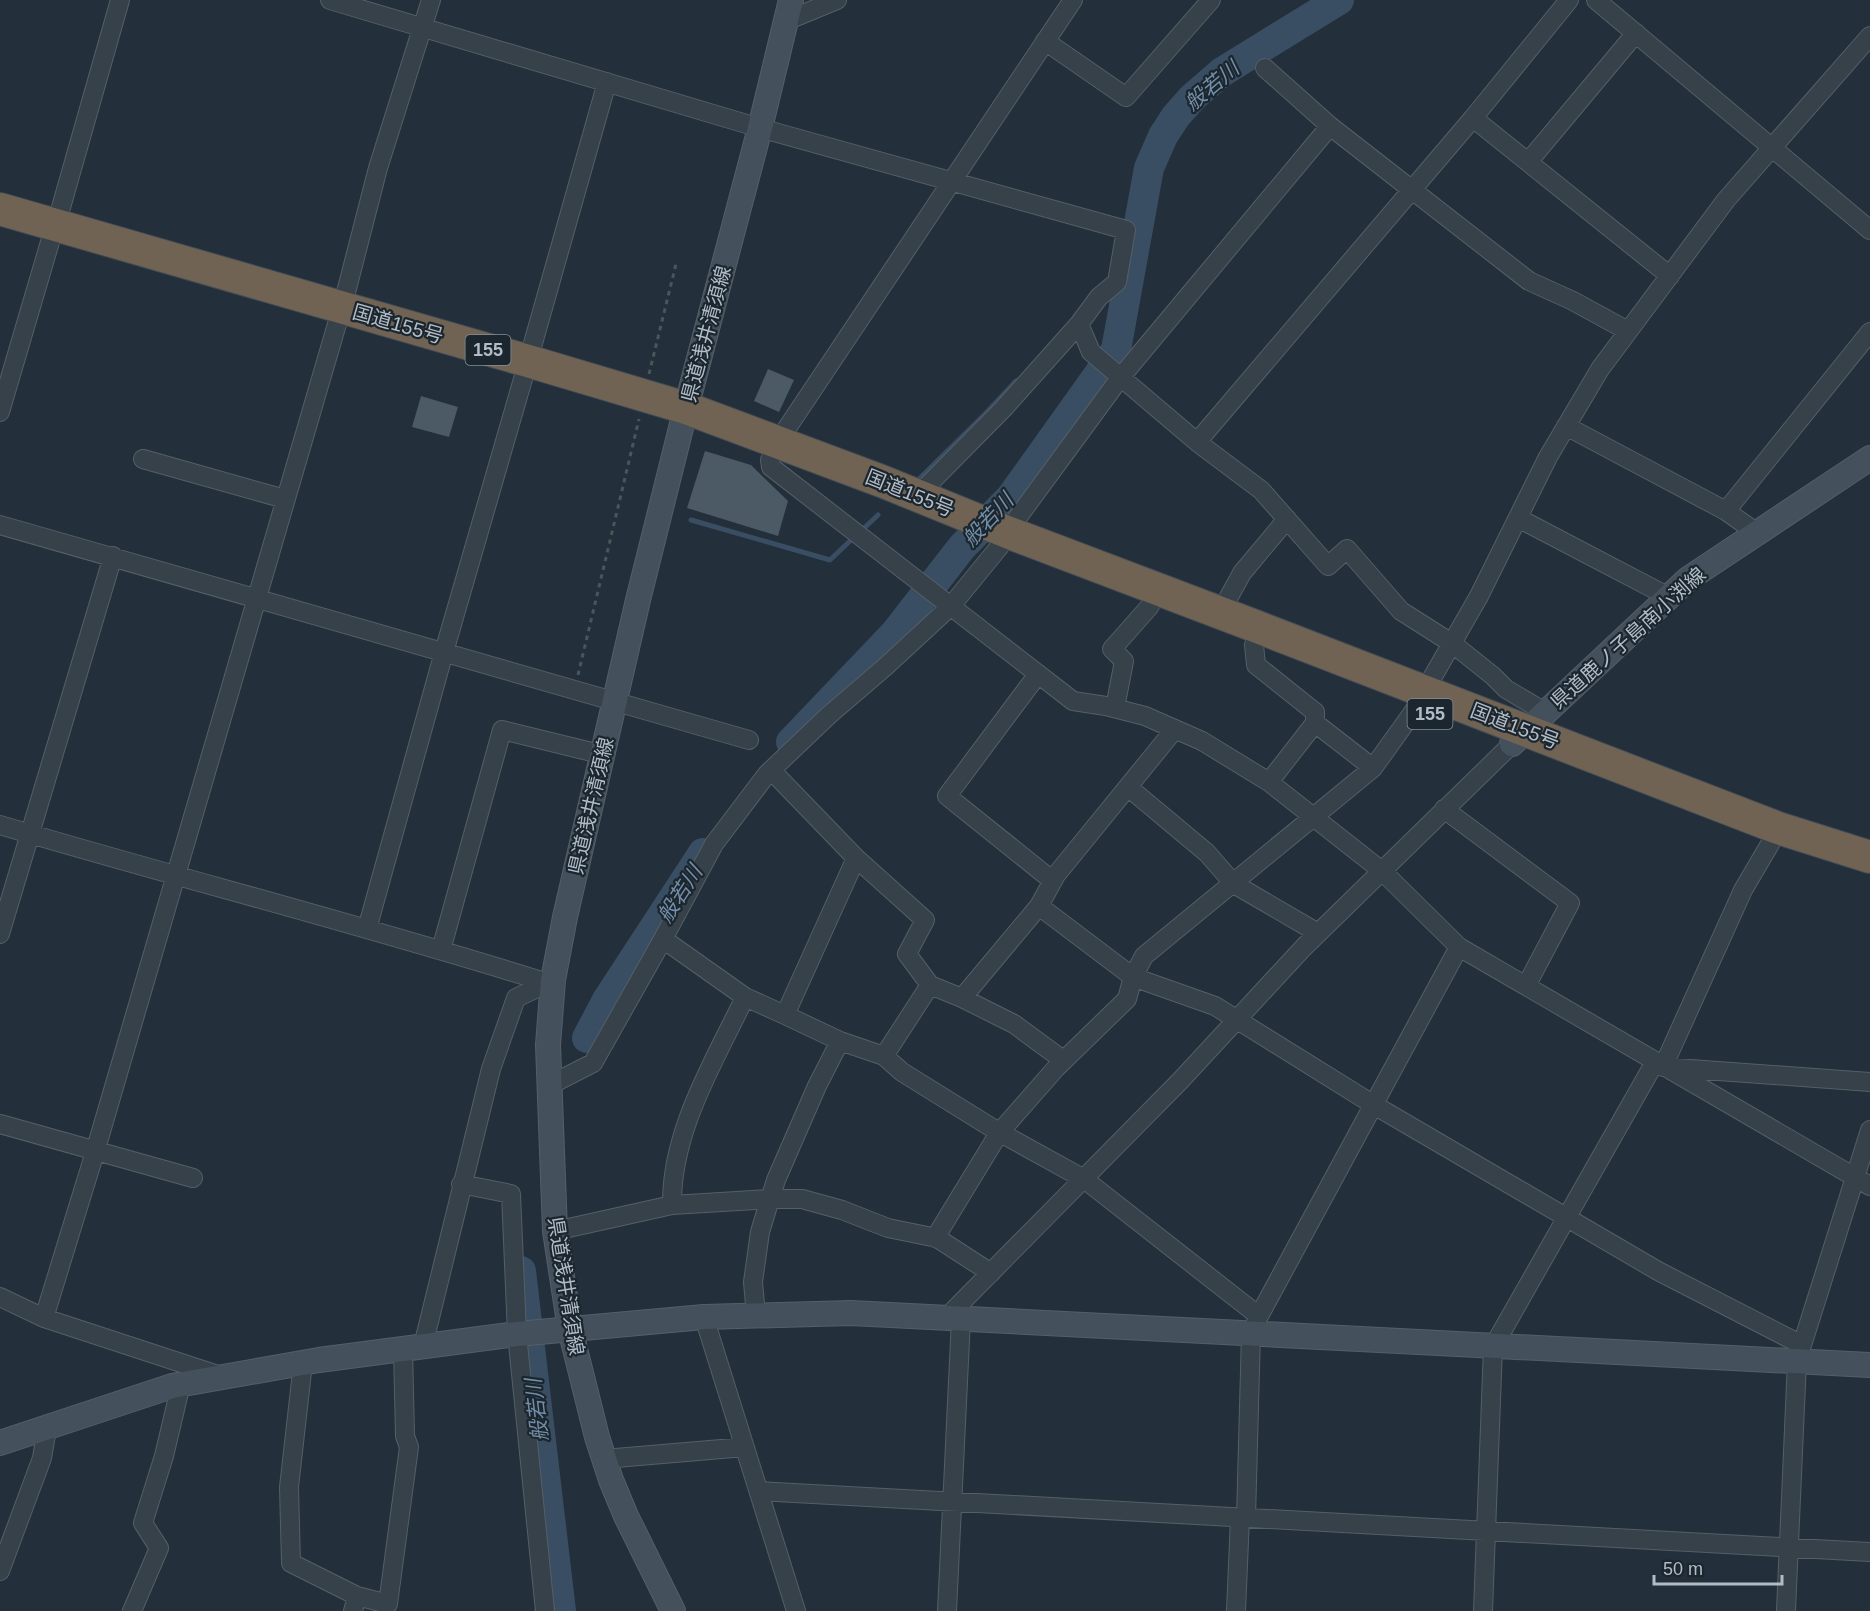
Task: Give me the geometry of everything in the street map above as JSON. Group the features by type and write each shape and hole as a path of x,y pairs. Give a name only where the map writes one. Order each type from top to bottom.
{"highway":[{"name":"国道155号","path":"0,209 53,234"},
{"name":"国道155号","path":"0,227 53,234 684,417 1001,538 1220,612 1420,700"},
{"name":"国道155号","path":"774,452 917,496 963,523"},
{"name":"国道155号","path":"1001,538 1150,606 1254,645 1420,700 1528,729 1778,828 1870,857"},
{"name":"国道155号","path":"1528,729 1770,844 1870,875"}],"main road":[{"name":"県道浅井清須線","path":"673,1611 626,1516 559,1330 548,1045 551,981 638,600 789,10"},
{"name":"県道鹿ノ子島南小渕線","path":"1528,729 1688,579 1870,458"},
{"path":"0,1443 181,1384 413,1347 517,1334 704,1317 851,1313 954,1318 1255,1324 1494,1347 1800,1353 1870,1365"}],"street":[{"path":"0,412 120,0"},
{"path":"330,0 760,128 1126,230 1117,282 1099,297 1079,324 1003,409 917,496"},
{"path":"44,1318 258,597 339,316 378,168 431,0"},
{"path":"789,10 837,0"},
{"path":"1073,0 856,323 774,452 771,467 1073,701 1145,716 1202,741 1269,782 1382,871 1459,947 1870,1186"},
{"path":"1045,41 1126,97 1212,0"},
{"path":"1197,442 1473,118 1569,0"},
{"path":"1596,0 1870,230"},
{"path":"1528,162 1636,33"},
{"path":"935,1238 999,1133 1063,1060 1127,999 1133,977 1144,956 1373,768 1420,700 1453,644 1548,457 1600,369 1726,200 1870,36"},
{"path":"1265,68 1330,126 1529,281 1573,301 1628,331"},
{"path":"367,929 607,82"},
{"path":"1473,118 1670,276"},
{"path":"550,1085 593,1063 714,844 738,811 771,771 820,723 885,668 948,604 1001,538 1117,375 1330,126"},
{"path":"947,1611 954,1318 991,1273 1238,1019 1318,933 1528,729 1506,689 1493,676 1453,644 1401,611 1347,549 1328,566 1261,490 1197,442 1099,360 1091,352 1079,324"},
{"path":"1726,511 1870,332"},
{"path":"1566,426 1726,511 1757,534"},
{"path":"143,459 285,499"},
{"path":"1518,518 1670,597"},
{"path":"1220,612 1242,573 1287,519"},
{"path":"0,525 258,597 749,740"},
{"path":"0,934 113,556"},
{"path":"1115,708 1124,662 1112,649 1150,606"},
{"path":"1254,645 1256,665 1315,712 1315,723 1269,782"},
{"path":"1038,674 947,796 1053,881"},
{"path":"1315,723 1373,768"},
{"path":"963,998 1040,906 1053,881 1175,729"},
{"path":"441,950 502,730 604,755"},
{"path":"771,771 856,858 925,920 907,954 930,986 963,998 1014,1024 1063,1060"},
{"path":"1128,787 1207,853 1234,884 1318,933"},
{"path":"1444,809 1570,903 1526,986"},
{"path":"0,825 176,877 551,981"},
{"path":"1483,1611 1494,1347 1567,1217 1659,1065 1743,890 1770,844"},
{"path":"785,1015 856,858"},
{"path":"1040,906 1133,977 1215,1006 1374,1104 1800,1353"},
{"path":"663,939 745,997 840,1041 885,1056 902,1072 999,1133 1084,1179 1255,1324"},
{"path":"1236,1611 1255,1324 1459,947"},
{"path":"303,1363 289,1487 291,1563 355,1604 388,1604 409,1447 405,1436 413,1347 461,1184 490,1069 516,998 551,981"},
{"path":"885,1056 930,986"},
{"path":"672,1205 672,1181 681,1140 703,1084 745,997"},
{"path":"756,1315 753,1282 760,1232 770,1199 813,1096 840,1041"},
{"path":"1659,1065 1870,1082"},
{"path":"0,1124 194,1178"},
{"path":"1786,1611 1800,1353 1870,1130"},
{"path":"461,1184 511,1194 517,1334 545,1611"},
{"path":"555,1231 672,1205 802,1199 842,1210 888,1228 935,1238 991,1273"},
{"path":"0,1297 44,1318 223,1377"},
{"path":"704,1317 796,1611"},
{"path":"132,1611 159,1548 143,1522 164,1456 181,1384"},
{"path":"0,1571 42,1458 46,1428"},
{"path":"604,1459 745,1448"},
{"path":"759,1491 1870,1552"}],"path":[{"path":"575,688 676,264"}],"building":[{"path":"768,369 794,380 779,412 754,401"},
{"path":"421,396 458,407 449,437 412,427"},
{"path":"705,451 751,465 788,501 778,536 687,508"}],"waterway":[{"name":"般若川","path":"791,742 896,632 962,547 1011,497 1116,350 1149,168 1163,136 1176,116 1193,97 1222,72 1339,0"},
{"path":"917,481 1016,381"},
{"path":"861,531 878,515"},
{"path":"691,520 830,560 852,539"},
{"name":"般若川","path":"587,1038 607,1000 703,853"},
{"name":"般若川","path":"521,1271 561,1611"}]}
